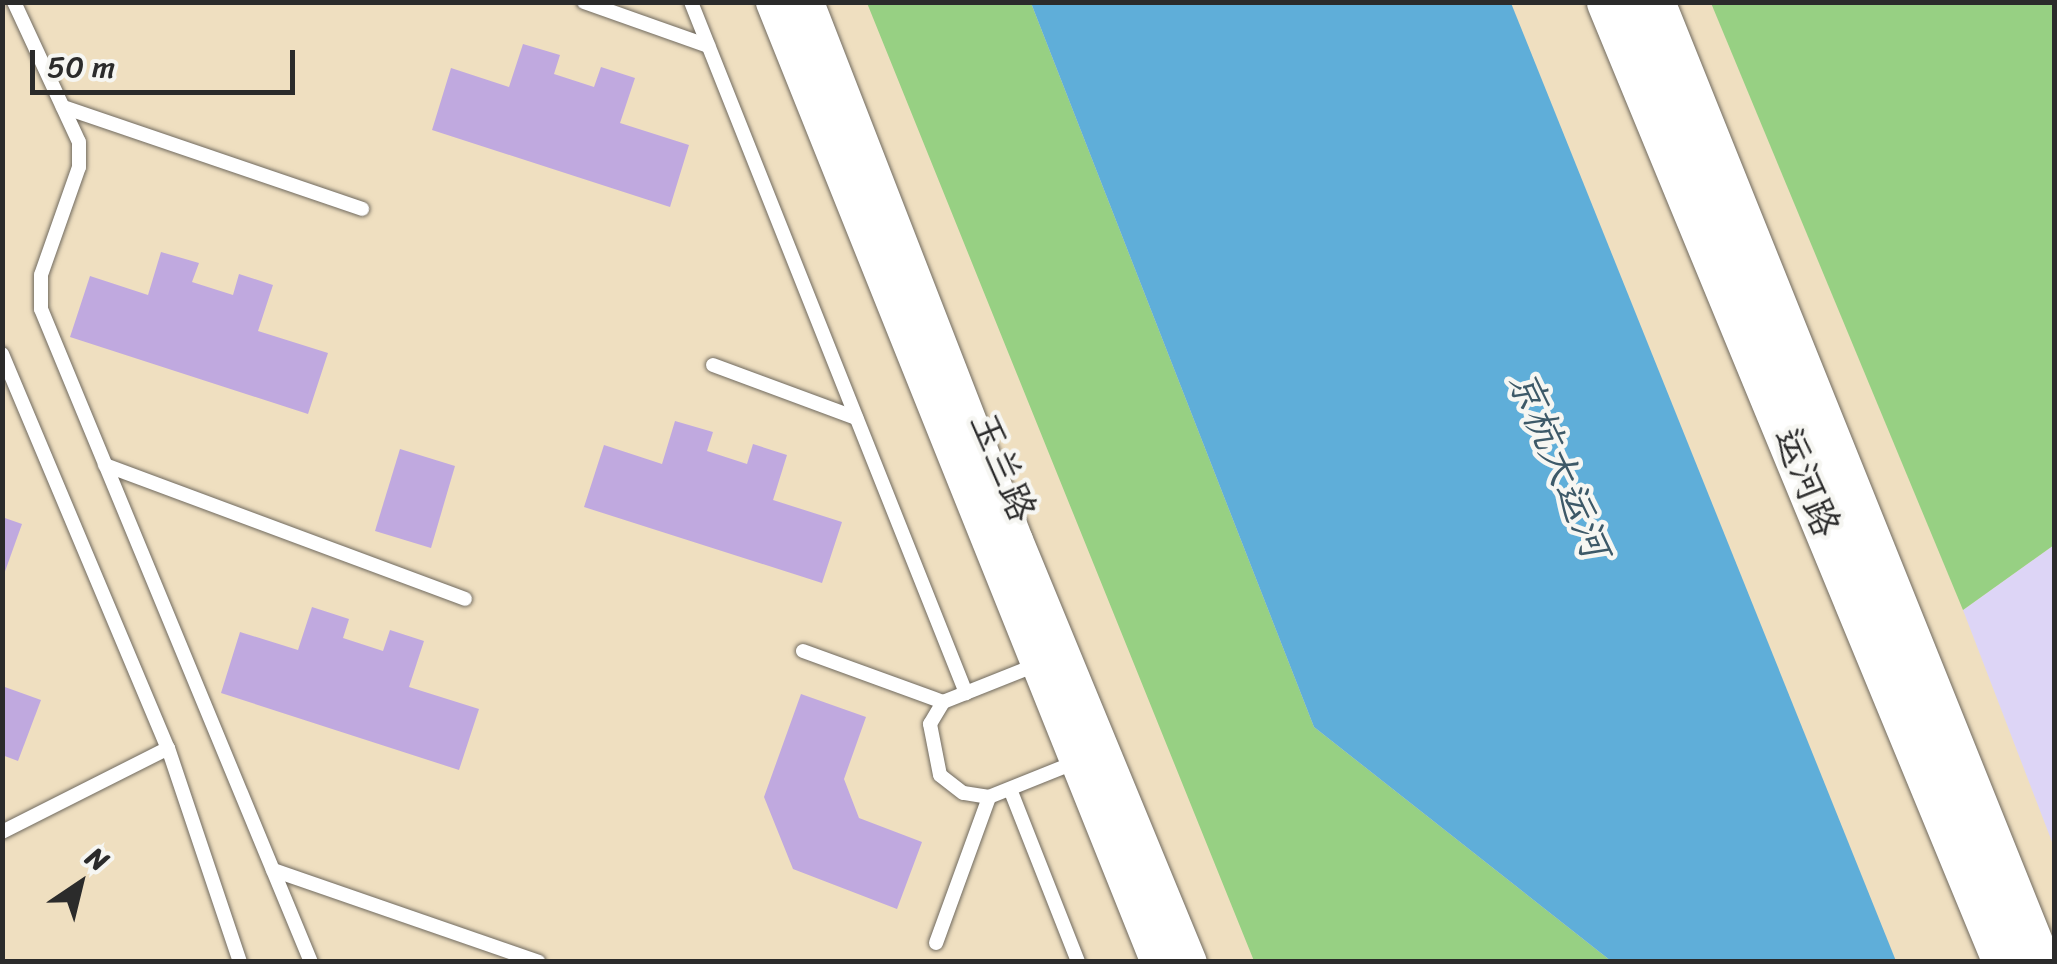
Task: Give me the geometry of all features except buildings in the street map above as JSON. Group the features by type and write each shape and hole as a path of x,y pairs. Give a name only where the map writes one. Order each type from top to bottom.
{"main road":[{"name":"运河路","path":"1609,2 2005,962"},
{"name":"运河路","path":"1652,2 2038,962"}],"street":[{"name":"玉兰路","path":"773,2 1158,962"},
{"name":"玉兰路","path":"806,2 1082,702 1189,962"}],"lane":[{"path":"14,2 79,142 79,167 40,274 41,309 311,962"},
{"path":"584,2 708,46"},
{"path":"691,2 966,692"},
{"path":"63,107 362,209"},
{"path":"2,354 168,748 240,962"},
{"path":"713,365 856,418"},
{"path":"105,466 464,600"},
{"path":"803,651 943,702"},
{"path":"1036,665 1082,702 1076,762 988,797 963,793 940,775 930,724 943,702 1036,665"},
{"path":"2,832 168,748"},
{"path":"1010,789 1078,962"},
{"path":"936,943 988,797"},
{"path":"273,870 538,962"}],"shaded area":[{"path":"2054,545 2054,847 1963,610"}],"green space":[{"path":"867,3 1031,3 1314,727 1611,961 1254,961"},
{"path":"1711,3 2054,3 2054,545 1963,610"}],"water":[{"name":"京杭大运河","path":"1031,3 1511,3 1896,961 1611,961 1314,727"}]}
